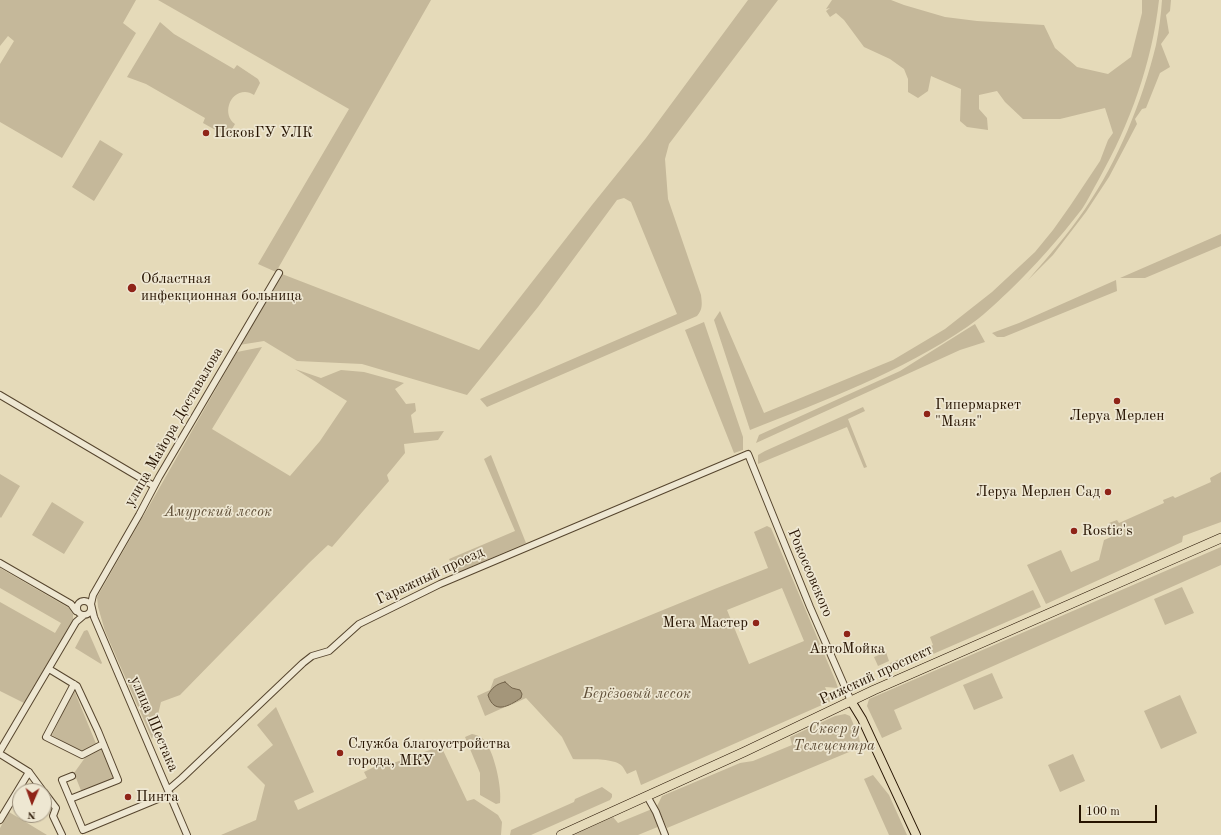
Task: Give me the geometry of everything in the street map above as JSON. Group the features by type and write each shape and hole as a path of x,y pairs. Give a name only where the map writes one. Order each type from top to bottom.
{"highway":[{"name":"Рижский проспект","path":"1204,545 1221,531"},
{"name":"Рижский проспект","path":"561,835 744,752 851,701 1221,538"}],"main road":[{"path":"851,701 862,719 916,835"}],"street":[{"name":"улица Майора Доставалова","path":"91,607 93,595 154,486 279,272"},
{"path":"0,396 154,486"},
{"name":"Рокоссовского","path":"748,454 810,607 851,701"},
{"name":"Гаражный проезд","path":"70,799 83,830 169,792 303,663 312,656 329,650 359,624 440,584 748,454"},
{"name":"улица Шестака","path":"0,562 96,623"},
{"name":"улица Майора Доставалова","path":"79,611 84,601 93,595"},
{"path":"37,783 29,772 0,753 76,622 79,611 90,612 91,607 89,603 84,601"},
{"name":"улица Шестака","path":"91,607 96,623 186,835"},
{"path":"49,669 77,686 118,780 70,799 62,780 72,776"},
{"path":"74,684 46,737 82,755 102,744"},
{"path":"0,820 29,772"},
{"path":"647,796 656,812 665,835"},
{"path":"52,803 56,808 53,816 62,835"}],"green space":[{"path":"0,0 136,0 123,23 136,33 62,158 0,122 0,64 14,41 8,36 0,46"},
{"path":"158,0 431,0 276,272 258,264 349,109"},
{"path":"748,0 778,0 669,144 665,159 668,199 701,295 702,306 697,316 487,407 480,399 677,314 631,202 624,198 617,200 538,307 467,395 362,364 297,361 264,341 239,345 282,274 479,350 646,138"},
{"path":"832,0 891,0 945,17 977,21 1044,25 1055,48 1077,67 1108,74 1131,57 1142,13 1142,0 1159,0 1156,24 1145,70 1130,115 1110,158 1082,209 1056,242 1028,272 973,323 916,358 834,397 750,430 714,320 720,311 764,413 893,360 945,329 992,292 1035,252 1053,230 1100,161 1108,140 1113,133 1105,108 1060,119 1023,119 1005,102 997,91 979,95 979,109 987,118 988,130 967,127 960,121 961,89 931,76 928,91 918,98 908,92 908,79 904,69 890,59 864,47 844,20 836,13 830,17 826,11 830,8 826,9"},
{"path":"1162,0 1171,0 1170,11 1166,15 1169,33 1161,44 1170,67 1160,73 1146,108 1142,109 1135,119 1137,124 1109,177 1086,212 1053,255 1028,280 1065,236 1085,209 1097,191 1118,151 1128,130 1144,88 1156,45"},
{"path":"160,22 174,34 234,69 237,65 258,79 260,83 254,95 247,92 239,93 231,100 228,110 231,120 235,124 228,136 203,123 205,118 146,84 127,77"},
{"path":"100,140 123,154 94,201 72,187"},
{"path":"1221,234 1221,246 1145,278 1120,278"},
{"path":"1116,280 1117,291 1004,337 997,337 992,333 1019,323"},
{"path":"704,322 743,437 743,450 734,453 685,330"},
{"path":"975,324 985,342 960,350 756,443 759,435 900,371"},
{"name":"Амурский лесок","path":"262,347 212,429 290,476 320,441 347,401 295,369 321,378 341,370 364,372 404,383 395,389 406,404 415,403 416,411 411,415 414,433 444,431 438,440 404,444 405,453 387,475 389,481 332,547 328,545 309,563 180,695 161,702 152,739 105,631 98,607 97,597 237,352"},
{"path":"863,407 865,411 848,419 867,467 864,468 847,427 758,464 758,455 765,451"},
{"path":"491,455 526,543 456,573 449,559 515,531 484,459"},
{"path":"1221,472 1221,522 1183,536 1182,542 1046,604 1027,565 1061,550 1071,572 1099,560 1104,540 1111,537 1107,526 1109,523 1117,520 1119,523 1164,503 1163,500 1173,496 1175,498 1211,482 1210,478"},
{"path":"0,474 20,486 1,518 0,517"},
{"path":"52,502 84,522 64,554 32,535"},
{"name":"Берёзовый лесок","path":"767,526 771,528 836,682 838,688 825,687 831,701 641,785 636,770 627,774 618,763 606,760 573,759 562,737 526,698 511,705 521,698 517,689 512,688 509,684 499,707 505,707 485,716 477,696 490,690 494,679 768,568 754,532","holes":["782,588 804,641 749,664 727,610"]},
{"path":"1221,547 1221,565 894,710 902,729 882,738 867,706 869,699"},
{"path":"0,568 69,608 73,614 73,620 24,703 0,691 0,602 55,633 61,623 0,588"},
{"path":"1182,587 1194,613 1165,625 1154,599"},
{"path":"1033,590 1041,607 894,671 890,663 933,645 930,637"},
{"path":"87,630 102,663 101,664 75,648 84,631"},
{"path":"886,652 889,661 878,666 874,657"},
{"path":"992,673 1003,698 974,710 963,685"},
{"path":"74,690 97,746 85,752 79,751 52,735"},
{"path":"1180,695 1197,733 1161,749 1144,711"},
{"path":"276,707 314,792 294,801 298,810 367,778 364,772 378,765 385,766 441,746 467,801 474,799 498,815 502,822 501,835 221,835 256,820 265,785 247,767 273,745 257,725"},
{"name":"Сквер у Телецентра","path":"845,714 850,716 859,737 861,747 667,828 657,806 662,796 740,763 753,761 792,745 790,737 835,716"},
{"path":"472,734 483,738 490,750 499,781 500,803 496,804 480,795 480,773 465,737"},
{"path":"102,747 116,780 82,793 74,773 87,755"},
{"path":"1073,754 1085,781 1060,792 1048,765"},
{"path":"873,775 889,795 907,835 889,835 864,779"},
{"path":"602,787 612,794 610,800 531,835 510,835 511,830 574,802 575,799"},
{"path":"652,809 660,826 638,835 573,835 613,817 618,823"},
{"path":"9,812 12,814 12,823 27,823 47,835 0,835 0,828"}],"shaded area":[{"path":"505,682 512,688 520,690 522,694 521,698 507,706 498,707 494,705 488,695 491,690 499,684"}],"place":[{"name":"ПсковГУ УЛК","path":"206,133"},
{"name":"Областная инфекционная больница","path":"132,288"},
{"name":"Леруа Мерлен","path":"1117,401"},
{"name":"Гипермаркет \"Маяк\"","path":"927,414"},
{"name":"Леруа Мерлен Сад","path":"1108,492"},
{"name":"Rostic's","path":"1074,531"},
{"name":"Мега Мастер","path":"756,623"},
{"name":"АвтоМойка","path":"847,634"},
{"name":"Служба благоустройства города, МКУ","path":"340,753"},
{"name":"Пинта","path":"128,797"}]}
